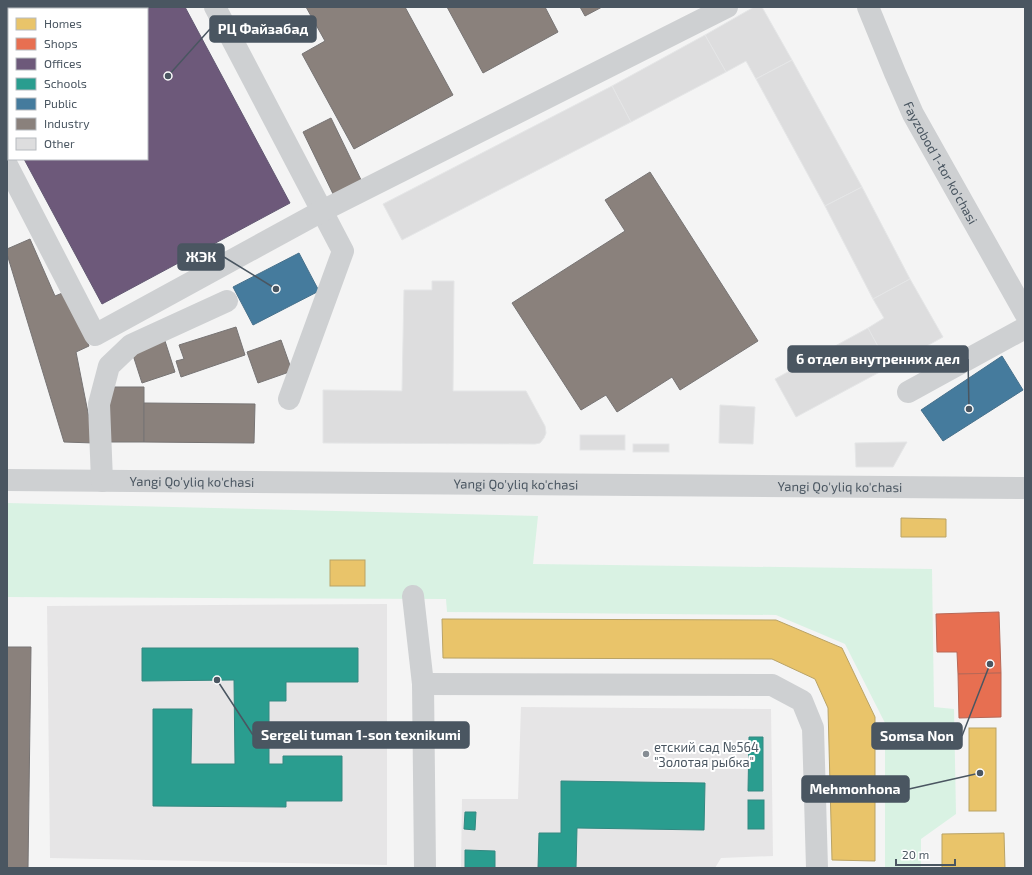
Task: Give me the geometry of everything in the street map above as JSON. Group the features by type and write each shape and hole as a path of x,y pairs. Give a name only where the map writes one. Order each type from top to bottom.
{"street":[{"path":"215,7 343,251 289,399"},
{"path":"7,165 95,335 322,211 727,7"},
{"name":"Fayzobod 1-tor ko'chasi","path":"868,7 913,114 1025,313"},
{"path":"102,481 99,404 109,366 131,345 227,301"},
{"path":"908,392 1025,328"},
{"name":"Yangi Qo'yliq ko'chasi","path":"7,480 1025,488"},
{"path":"414,596 423,684 425,868"},
{"path":"423,684 772,685 802,701 813,728 817,868"}],"shaded area":[{"path":"387,604 387,865 50,858 47,606"},
{"name":"етский сад №564 \"Золотая рыбка\"","path":"521,707 771,709 773,856 721,858 715,868 461,868 462,799 518,799"}],"green space":[{"path":"7,503 538,516 533,564 932,569 934,707 954,709 956,814 921,839 921,868 885,868 885,723 845,644 776,615 447,612 446,599 7,597"}],"building: Homes":[{"path":"901,518 946,519 946,537 901,537"},
{"path":"330,560 365,560 365,586 330,586"},
{"path":"442,619 776,620 842,648 875,717 875,861 832,860 828,708 815,679 772,659 443,658"},
{"path":"969,728 996,728 996,811 969,811"},
{"path":"1004,833 1005,868 942,868 942,834"}],"building: Shops":[{"path":"999,612 1001,673 958,674 957,652 937,652 936,614"},
{"path":"1001,673 1001,717 959,718 958,674"}],"building: Offices":[{"path":"7,7 185,7 290,203 102,304 25,160 148,160 148,8 8,8 8,130"}],"building: Schools":[{"path":"142,648 358,648 358,682 286,682 286,701 269,701 269,764 283,764 283,756 342,756 342,801 286,801 286,807 153,806 153,709 192,709 191,764 235,764 234,680 142,681"},
{"path":"749,737 763,737 763,791 748,791"},
{"path":"561,781 705,783 704,830 577,828 576,868 538,868 539,833 561,833"},
{"path":"748,800 764,800 764,829 748,829"},
{"path":"465,812 476,812 475,830 464,829"},
{"path":"465,850 495,851 495,868 465,868"}],"building: Public":[{"path":"299,253 319,291 253,325 233,287"},
{"path":"1002,356 1023,390 943,441 921,410"}],"building: Industry":[{"path":"306,7 405,7 453,95 354,149 302,54 325,41"},
{"path":"447,7 545,7 558,32 483,73"},
{"path":"580,7 602,7 585,16"},
{"path":"331,118 364,186 336,200 303,132"},
{"path":"650,172 758,341 680,390 672,377 617,412 606,395 581,410 512,303 625,231 605,200"},
{"path":"30,239 55,296 65,292 89,346 76,352 94,443 64,442 7,254 7,249"},
{"path":"236,327 245,355 181,377 176,361 184,359 179,345"},
{"path":"281,340 292,371 258,383 247,352"},
{"path":"165,341 175,372 142,383 132,352"},
{"path":"108,387 144,387 144,442 109,442"},
{"path":"144,403 255,404 254,443 144,442"},
{"path":"7,647 31,647 28,868 7,868"}],"building: Other":[{"path":"754,7 762,7 792,60 756,79 746,61 726,72 705,35"},
{"path":"705,35 726,72 631,122 612,86"},
{"path":"792,60 862,187 825,206 756,79"},
{"path":"612,86 631,122 402,240 383,204"},
{"path":"862,187 910,279 873,299 825,206"},
{"path":"910,279 943,337 889,367 868,328 884,318 873,299"},
{"path":"432,281 454,281 453,391 526,391 545,426 546,433 544,438 540,443 535,444 323,443 323,390 402,391 404,290 432,290"},
{"path":"868,328 889,367 796,417 775,379"},
{"path":"720,405 755,407 753,444 719,443"},
{"path":"580,435 625,435 625,450 580,450"},
{"path":"907,442 893,467 856,467 855,443"},
{"path":"633,444 669,444 669,452 633,452"}],"place":[{"name":"РЦ Файзабад","path":"168,76"},
{"name":"ЖЭК","path":"276,289"},
{"name":"6 отдел внутренних дел","path":"969,409"},
{"name":"Somsa Non","path":"990,664"},
{"name":"Sergeli tuman 1-son texnikumi","path":"217,680"},
{"name":"етский сад №564 \"Золотая рыбка\"","path":"646,754"},
{"name":"Mehmonhona","path":"980,773"}]}
